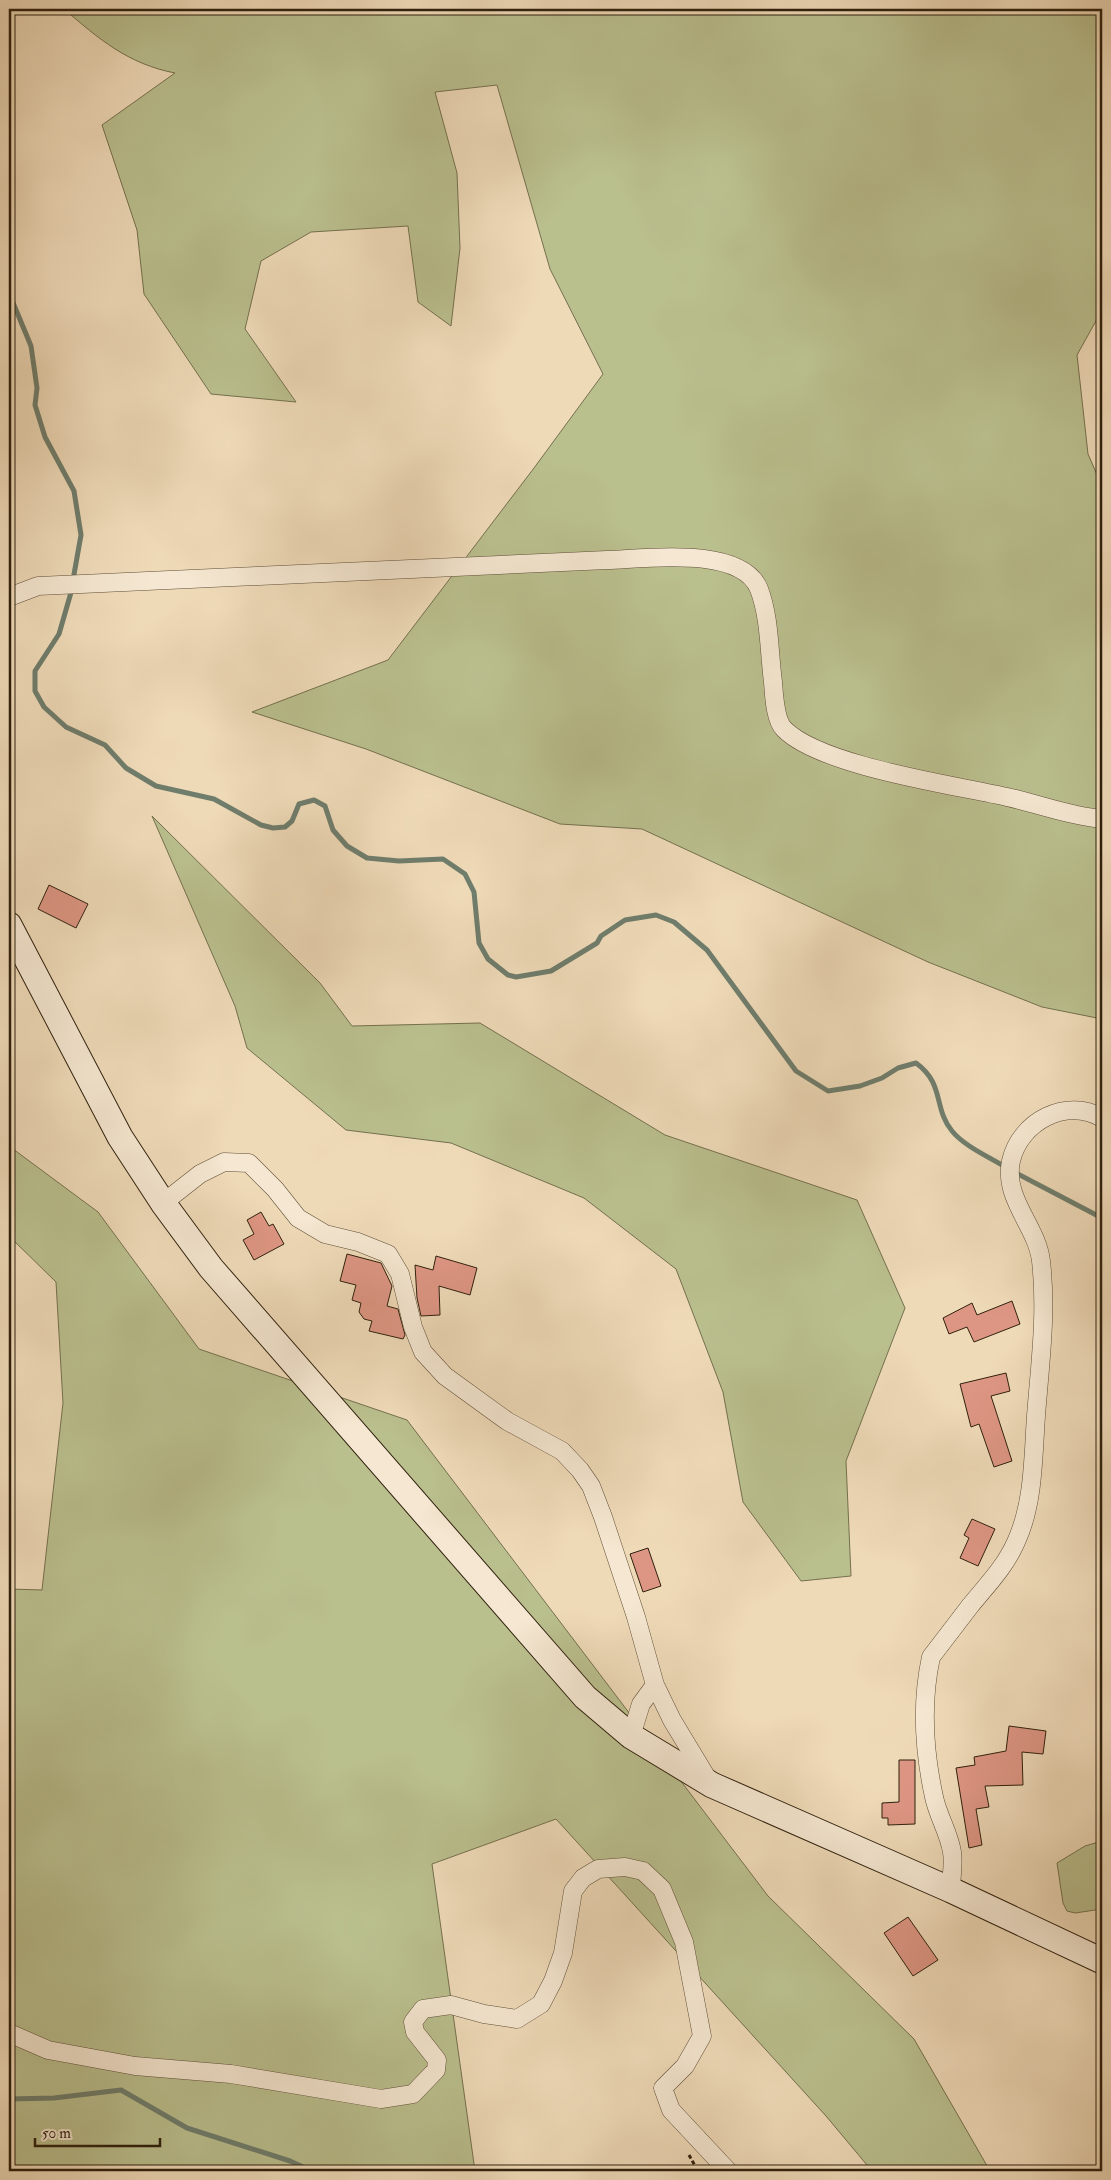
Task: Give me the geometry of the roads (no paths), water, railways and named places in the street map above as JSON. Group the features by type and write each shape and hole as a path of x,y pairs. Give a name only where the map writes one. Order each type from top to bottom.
{"street":[{"path":"9,597 38,586 607,560 699,557 720,561 742,571 758,587 766,617 777,711 783,728 799,741 819,752 854,763 1010,797 1083,817 1102,819"},
{"path":"9,925 120,1136 163,1204 211,1268 585,1696 631,1736 712,1785 951,1890 1102,1961"},
{"path":"951,1890 952,1852 934,1798 929,1768 924,1699 928,1671 931,1657 1002,1569 1019,1534 1027,1510 1031,1483 1045,1325 1045,1294 1041,1257 1017,1203 1011,1184 1011,1161 1027,1130 1050,1114 1072,1108 1102,1118"},
{"path":"163,1204 200,1174 224,1162 249,1163 275,1189 298,1218 324,1234 358,1242 388,1254 400,1274 413,1327 423,1352 445,1376 507,1421 562,1451 591,1486 636,1618 655,1685 672,1720 712,1785"},
{"path":"631,1736 641,1704 655,1685"},
{"path":"9,2033 48,2050 135,2066 231,2074 381,2099 413,2094 436,2070 437,2060 415,2032 413,2022 423,2009 452,2005 484,2014 517,2019 541,2004 554,1981 563,1954 572,1891 583,1878 598,1869 625,1867 644,1871 662,1889 674,1913 684,1942 702,2036 686,2066 663,2088 671,2110 728,2171"}],"waterway":[{"path":"9,293 31,346 37,388 35,405 45,437 74,491 81,535 73,580"},
{"path":"72,589 59,634 35,671 35,691 44,707 66,727 105,745 126,768 156,786 214,799 261,825 273,828 285,827 292,821 299,804 314,800 325,806 333,830 347,846 367,858 399,861 443,859 465,874 474,892 479,943 488,959 508,975 516,977 551,971 597,943 601,936 625,920 656,915 674,922 707,950 796,1071 828,1091 860,1086 882,1078 898,1068 916,1063 931,1079 942,1114 952,1131 970,1146 1007,1168"},
{"path":"1014,1172 1102,1218"},
{"path":"9,2099 54,2098 121,2090 187,2128 290,2161 312,2171"}]}
